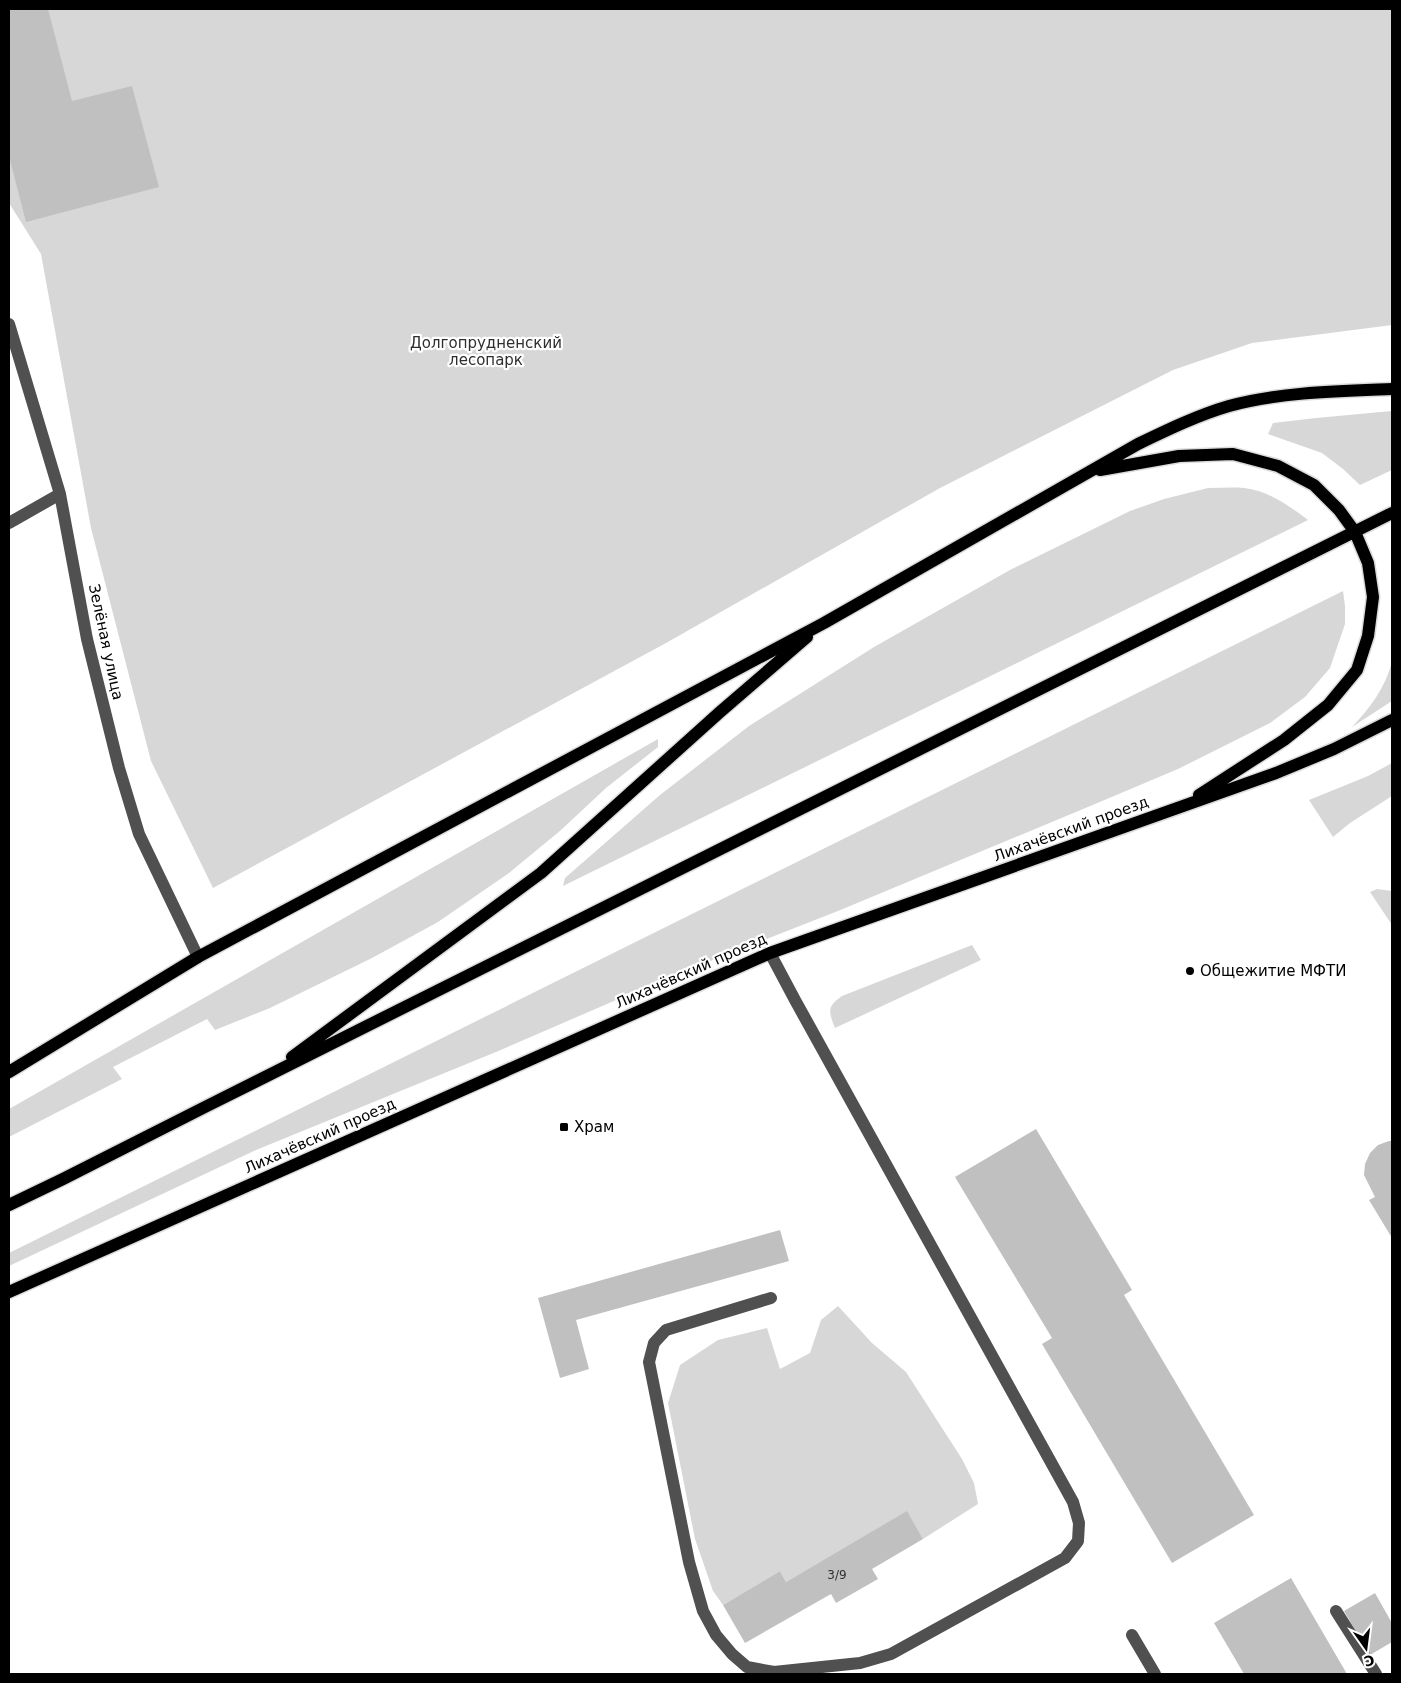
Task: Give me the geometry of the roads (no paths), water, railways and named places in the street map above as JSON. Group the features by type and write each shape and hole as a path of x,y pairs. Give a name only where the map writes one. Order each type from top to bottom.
{"main road":[{"path":"9,1072 198,957 824,622 1138,444 1176,426 1230,406 1281,397 1392,389"},
{"path":"1092,471 1179,456 1233,454 1278,466 1314,486 1338,510 1355,532 1368,563 1373,597 1368,636 1357,670 1328,705 1284,740 1180,807"},
{"path":"9,1205 1392,513"},
{"path":"264,1077 542,873 720,712 824,622"},
{"name":"Лихачёвский проезд","path":"11,1291 770,953 1276,773 1326,753 1392,720"},
{"path":"9,1210 63,1179"}],"street":[{"name":"Зелёная улица","path":"9,324 60,494 87,639 119,768 140,834 198,957"},
{"path":"9,523 60,494"},
{"path":"770,953 1073,1502 1078,1523 1078,1542 1065,1558 891,1654 860,1663 774,1672 748,1667 732,1654 716,1635 704,1610 692,1570 649,1362 654,1344 666,1330 771,1298"},
{"path":"1336,1612 1376,1674"},
{"path":"1132,1635 1154,1674"}],"place":[{"name":"Общежитие МФТИ","path":"1190,971"},
{"name":"Храм","path":"564,1127"}],"park label":[{"name":"Долгопрудненский лесопарк","path":"486,352"}]}
